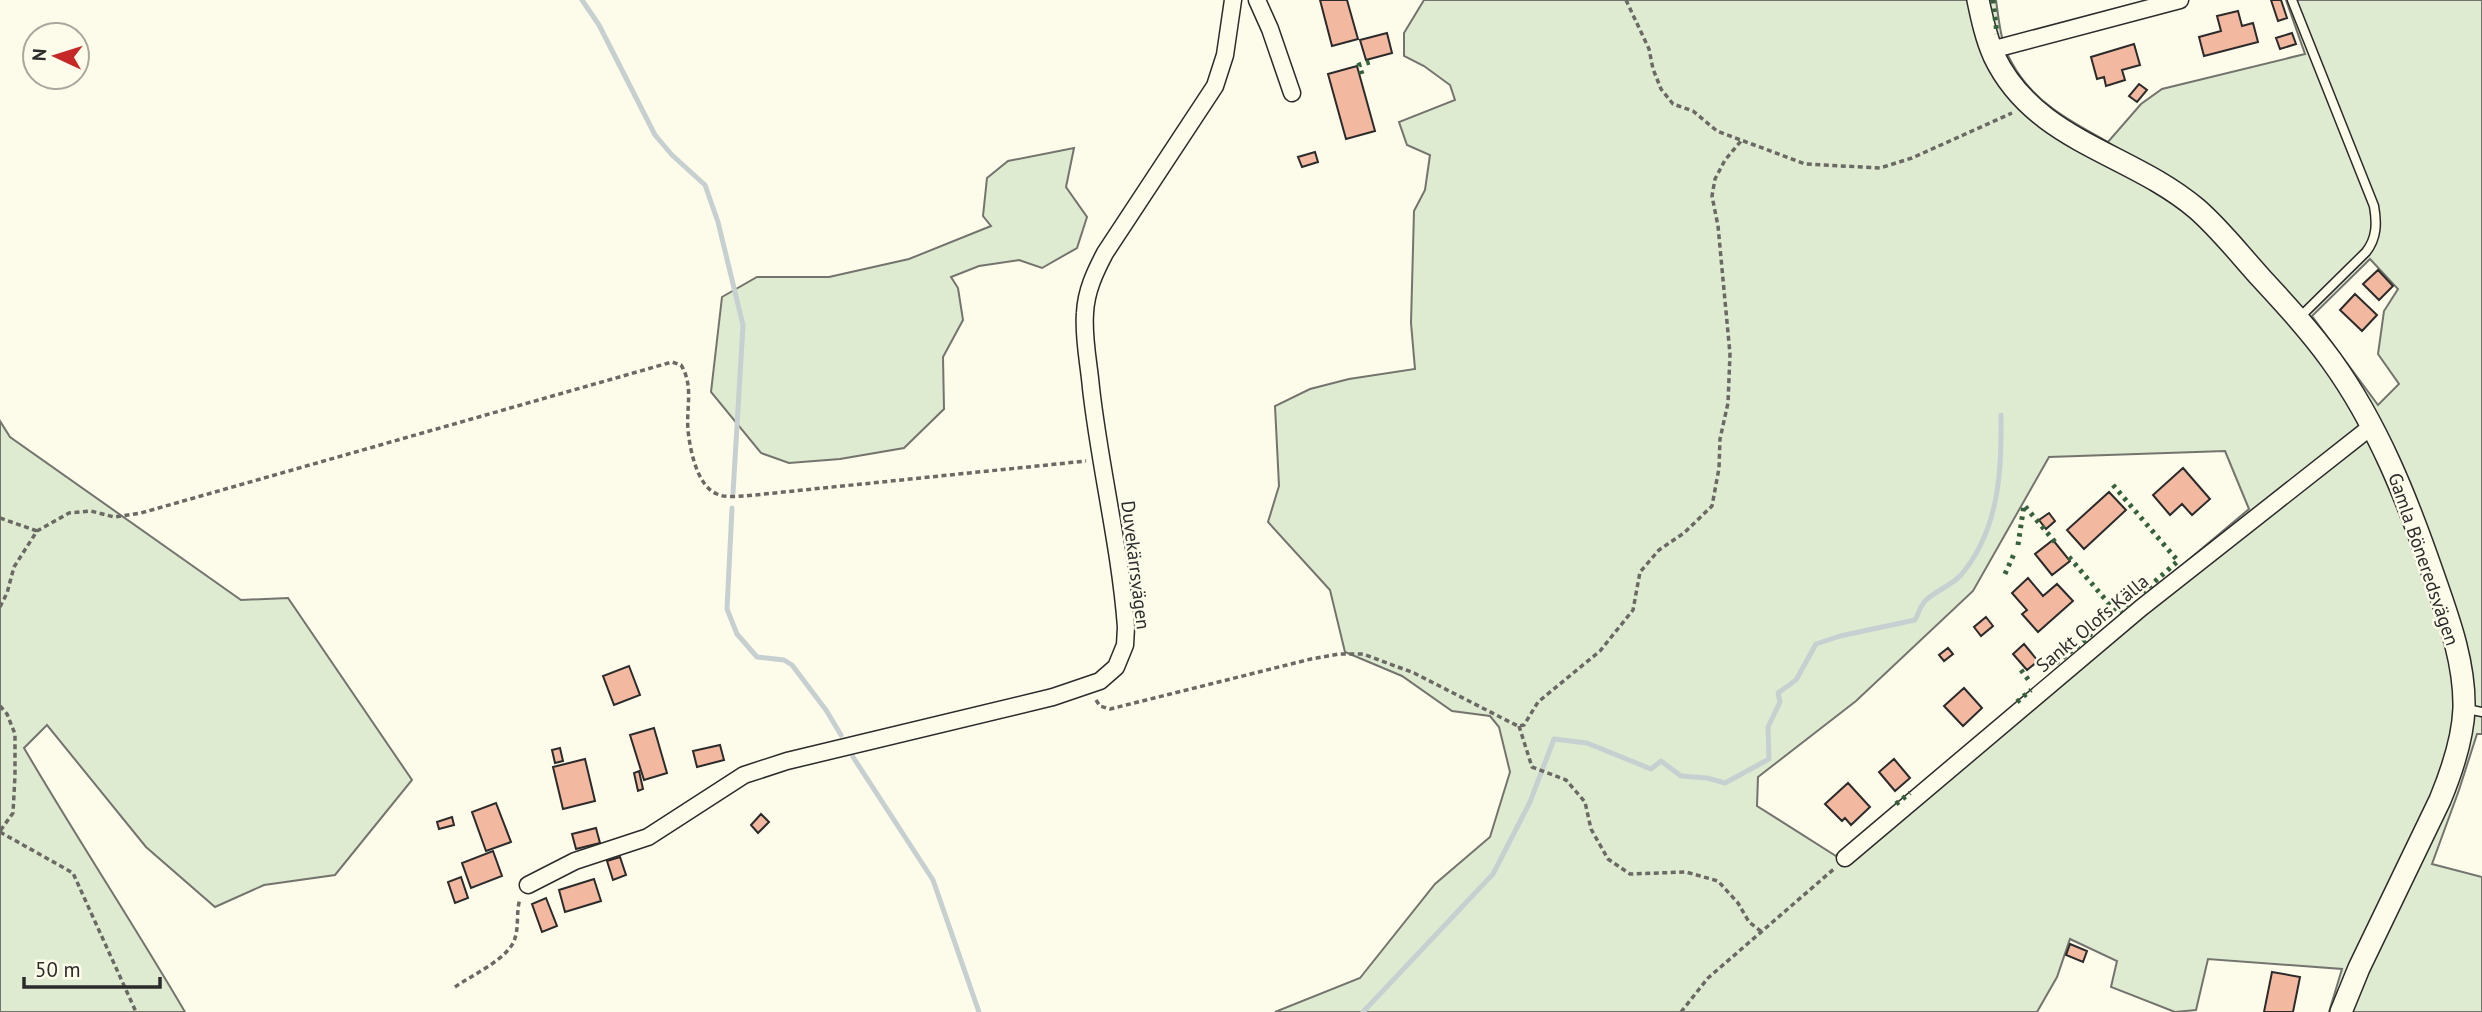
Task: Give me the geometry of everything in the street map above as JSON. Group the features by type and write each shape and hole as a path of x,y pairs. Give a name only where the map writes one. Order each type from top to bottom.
{"street":[{"name":"Duvekärrsvägen","path":"528,885 575,861 648,837 744,775 787,761 1053,697 1100,681 1116,667 1125,645 1126,627 1100,460 1085,314 1093,276 1105,253 1215,86 1225,55 1233,0"},
{"path":"1256,0 1270,29 1292,93"},
{"name":"Gamla Böneredsvägen","path":"1978,0 1991,50 2026,103 2042,118 2070,136 2164,184 2196,208 2298,319 2331,360 2372,426 2407,501 2438,588 2473,711 2440,800 2359,968 2341,1012"},
{"path":"1991,50 2180,0"},
{"name":"Sankt Olofs Källa","path":"1845,859 2141,608 2372,426"}],"lane":[{"path":"2292,0 2374,205 2376,218 2373,244 2298,319"}],"path":[{"path":"1626,0 1649,49 1661,89 1673,104 1693,111 1717,131 1804,164 1880,168 1912,158 2012,113 2026,103"},
{"path":"1093,684 1100,706 1110,709 1311,659 1339,654 1363,654 1414,673 1518,726 1524,725 1538,702 1600,651 1633,610 1640,572 1659,550 1684,533 1712,506 1719,468 1720,439 1728,403 1730,354 1718,226 1712,196 1715,179 1725,160 1741,141"},
{"path":"0,604 7,593 14,567 37,531 69,513 91,511 114,517 141,513 672,362 681,365 688,376 688,430 700,477 707,488 717,495 757,495 1100,460"},
{"path":"0,518 37,531"},
{"path":"0,706 8,714 15,734 13,813 0,831 73,873 136,1012"},
{"path":"1518,726 1532,767 1566,780 1586,802 1591,830 1608,859 1630,874 1686,872 1718,881 1738,903 1749,922 1762,932"},
{"path":"1681,1012 1708,978 1845,859"},
{"path":"455,987 476,971 503,957 515,939 519,901 528,885"}],"green space":[{"path":"1424,0 1996,0 2005,49 2021,77 2054,110 2108,142 2141,104 2162,89 2305,54 2286,0 2482,0 2482,734 2477,734 2432,864 2482,877 2482,1012 2329,1012 2342,969 2208,959 2196,1010 2175,1012 2111,987 2117,961 2070,939 2057,977 2037,1012 1275,1012 1360,978 1435,884 1490,837 1510,772 1499,727 1490,716 1452,711 1402,676 1345,652 1330,590 1268,522 1279,486 1275,406 1310,389 1349,379 1415,369 1411,323 1414,211 1425,190 1430,155 1407,145 1399,122 1455,100 1450,85 1424,66 1404,56 1404,33","holes":["2370,259 2398,289 2384,311 2378,354 2399,384 2378,405 2312,316","2225,451 2249,509 1836,856 1757,806 1758,777 1856,701 1973,591 2049,457"]},
{"path":"1074,148 1066,187 1087,217 1077,248 1042,268 1019,260 979,266 951,277 958,288 963,320 943,357 944,409 904,448 840,459 789,463 761,453 711,392 722,297 757,277 829,277 909,259 991,226 983,216 987,178 1008,161"},
{"path":"0,421 10,437 241,600 288,598 412,780 335,875 264,885 215,907 146,847 47,725 24,748 185,1012 0,1012"}],"building":[{"path":"1320,0 1347,0 1358,39 1332,46"},
{"path":"2271,0 2281,0 2287,18 2278,21"},
{"path":"2238,11 2242,26 2253,23 2258,42 2204,56 2199,37 2221,31 2217,16"},
{"path":"1387,33 1392,53 1366,60 1360,40"},
{"path":"2292,33 2296,44 2280,49 2276,38"},
{"path":"2134,44 2140,65 2122,70 2125,80 2106,86 2104,77 2097,79 2091,57"},
{"path":"1357,66 1375,131 1346,139 1328,74"},
{"path":"2139,84 2147,90 2137,102 2129,96"},
{"path":"1315,152 1318,162 1302,167 1298,157"},
{"path":"2378,270 2393,286 2379,300 2363,284"},
{"path":"2355,294 2377,315 2362,331 2340,310"},
{"path":"2183,468 2210,499 2192,515 2182,504 2170,515 2153,495"},
{"path":"2109,492 2126,510 2084,549 2067,530"},
{"path":"2049,513 2055,521 2046,529 2039,520"},
{"path":"2053,540 2070,561 2052,575 2035,554"},
{"path":"2028,578 2043,596 2057,584 2073,601 2038,632 2022,614 2027,610 2012,593"},
{"path":"1986,617 1993,626 1981,636 1974,627"},
{"path":"2024,644 2038,661 2027,670 2013,654"},
{"path":"1948,648 1953,654 1944,661 1939,655"},
{"path":"629,666 640,695 614,705 603,676"},
{"path":"1964,688 1982,708 1963,726 1944,706"},
{"path":"654,728 667,773 644,780 630,735"},
{"path":"720,745 724,760 697,767 693,751"},
{"path":"560,748 563,761 555,763 552,750"},
{"path":"585,759 595,801 563,809 553,767"},
{"path":"1894,759 1910,778 1895,791 1879,772"},
{"path":"639,771 643,789 638,791 634,773"},
{"path":"1848,783 1870,807 1851,825 1845,818 1842,821 1825,804"},
{"path":"496,803 511,842 486,851 472,812"},
{"path":"761,814 769,822 758,833 751,825"},
{"path":"452,817 454,825 439,829 437,822"},
{"path":"596,828 600,843 576,849 572,834"},
{"path":"493,851 502,876 471,888 462,863"},
{"path":"620,857 626,875 613,880 607,861"},
{"path":"461,877 468,898 455,903 448,882"},
{"path":"594,879 601,901 565,912 559,890"},
{"path":"546,898 557,926 542,932 532,904"},
{"path":"2070,944 2087,951 2083,962 2066,955"},
{"path":"2272,972 2300,977 2293,1012 2264,1012"}],"waterway":[{"path":"582,0 599,25 655,135 672,155 705,185 718,222 743,325 733,493"},
{"path":"1363,1012 1493,874 1530,802 1554,739 1587,743 1651,769 1661,761 1681,776 1707,778 1725,783 1769,759 1768,727 1780,702 1778,693 1796,680 1816,644 1840,636 1915,620 1925,601 1957,579 1974,558 1991,519 1996,499 2001,457 2001,415"},
{"path":"732,508 727,609 737,634 757,657 784,660 792,665 841,735"},
{"path":"853,757 933,880 979,1012"}],"hedge":[{"path":"1993,0 1997,34"},
{"path":"1362,74 1359,65 1370,62"},
{"path":"2113,485 2178,561 2143,592"},
{"path":"2018,545 2024,505 2055,542"},
{"path":"2005,574 2014,554"},
{"path":"2069,557 2117,613 2128,605"},
{"path":"2056,663 2089,637 2096,625"},
{"path":"2021,670 2030,682"},
{"path":"2017,702 2031,690"},
{"path":"1896,804 1910,793"}]}
